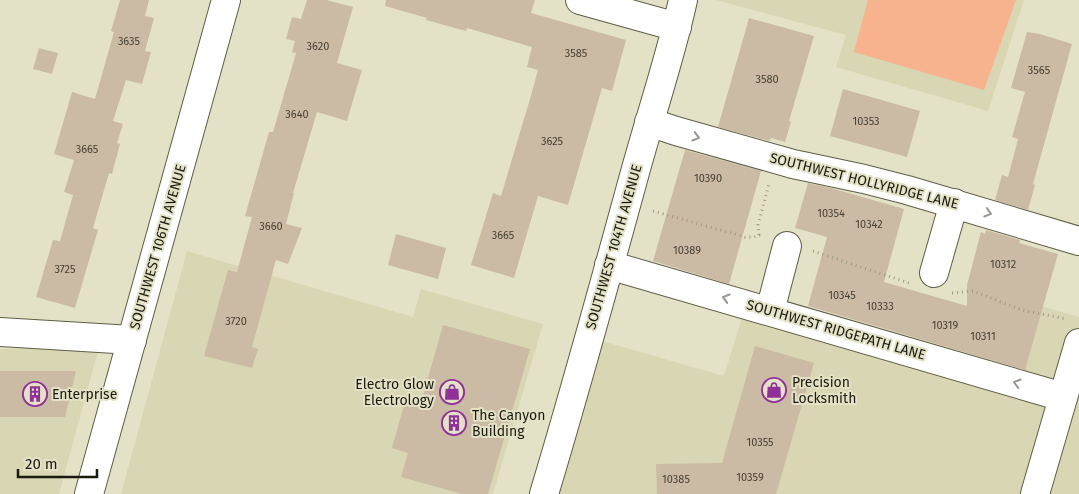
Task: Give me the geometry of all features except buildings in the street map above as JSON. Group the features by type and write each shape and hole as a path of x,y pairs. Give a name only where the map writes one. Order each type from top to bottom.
{"street":[{"name":"SOUTHWEST 106TH AVENUE","path":"89,494 226,0"},
{"path":"580,0 677,28"},
{"name":"SOUTHWEST 104TH AVENUE","path":"544,494 677,28 683,0"},
{"name":"SOUTHWEST HOLLYRIDGE LANE","path":"649,122 793,164 864,179 954,203 1079,240"},
{"path":"931,283 954,203"},
{"path":"770,311 788,243"},
{"name":"SOUTHWEST RIDGEPATH LANE","path":"609,265 1064,396"},
{"path":"0,332 132,340"},
{"path":"1035,494 1064,396 1075,332"}],"path":[{"path":"759,236 758,225 776,159"},
{"path":"626,204 745,236 759,236 788,243 931,283 955,294 973,292 1022,310 1046,316 1075,332"}],"shaded area":[{"path":"716,0 1024,0 988,111 836,67 846,35"},
{"path":"868,0 1016,0 984,90 854,52"},
{"path":"187,251 413,317 421,289 543,324 493,494 121,494"},
{"path":"749,295 1021,374 1041,306 1079,317 1079,494 557,494 602,341 724,376"},
{"path":"99,347 59,494 0,494 0,349"}],"place":[{"name":"Precision Locksmith","path":"774,390"},
{"name":"Electro Glow Electrology","path":"452,392"},
{"name":"Enterprise","path":"35,394"},
{"name":"The Canyon Building","path":"454,423"}]}
